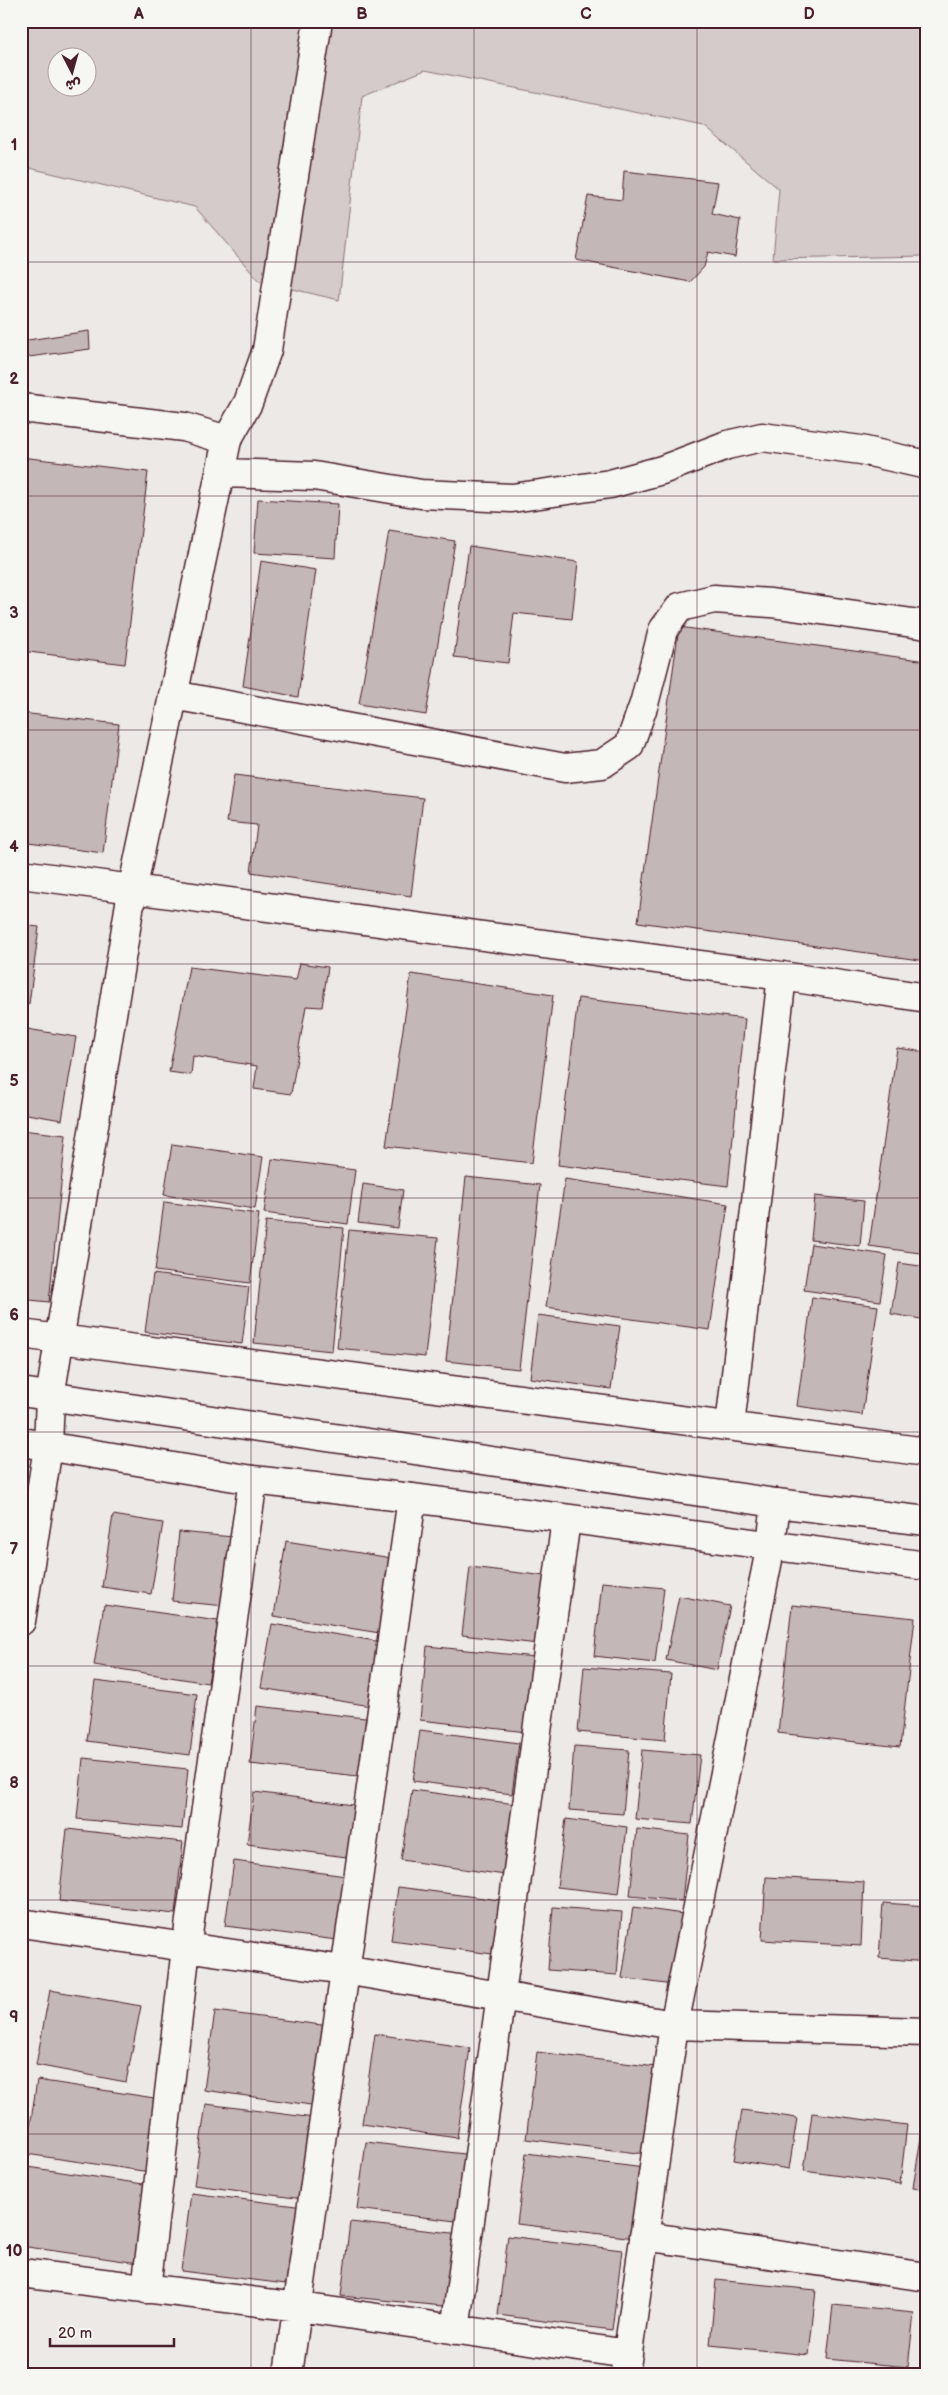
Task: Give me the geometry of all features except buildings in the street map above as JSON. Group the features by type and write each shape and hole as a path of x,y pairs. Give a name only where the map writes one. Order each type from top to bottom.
{"street":[{"path":"21,1621 48,1447 50,1397 132,891 227,440 248,403 267,350 318,21"},
{"path":"21,408 184,428 227,440"},
{"path":"221,472 314,476 421,494 512,498 610,484 662,470 727,446 762,437 861,450 927,466"},
{"path":"173,695 565,768 602,764 629,746 644,704 663,630 680,607 714,599 752,602 927,625"},
{"path":"21,874 132,891 782,976 927,998"},
{"path":"730,1426 782,976"},
{"path":"21,1334 927,1452"},
{"path":"21,1392 776,1503 927,1522"},
{"path":"21,1442 254,1480 412,1498 566,1520 927,1566"},
{"path":"146,2289 186,1948 254,1480"},
{"path":"288,2374 412,1498"},
{"path":"21,2273 298,2307 455,2330 626,2364 674,2025 771,1545 776,1503"},
{"path":"455,2330 566,1520"},
{"path":"21,1923 344,1970 674,2025 927,2032"},
{"path":"644,2236 927,2277"}],"shaded area":[{"path":"21,21 927,21 927,256 773,259 779,189 704,126 425,70 362,96 339,300 259,281 195,207 21,166"}]}
